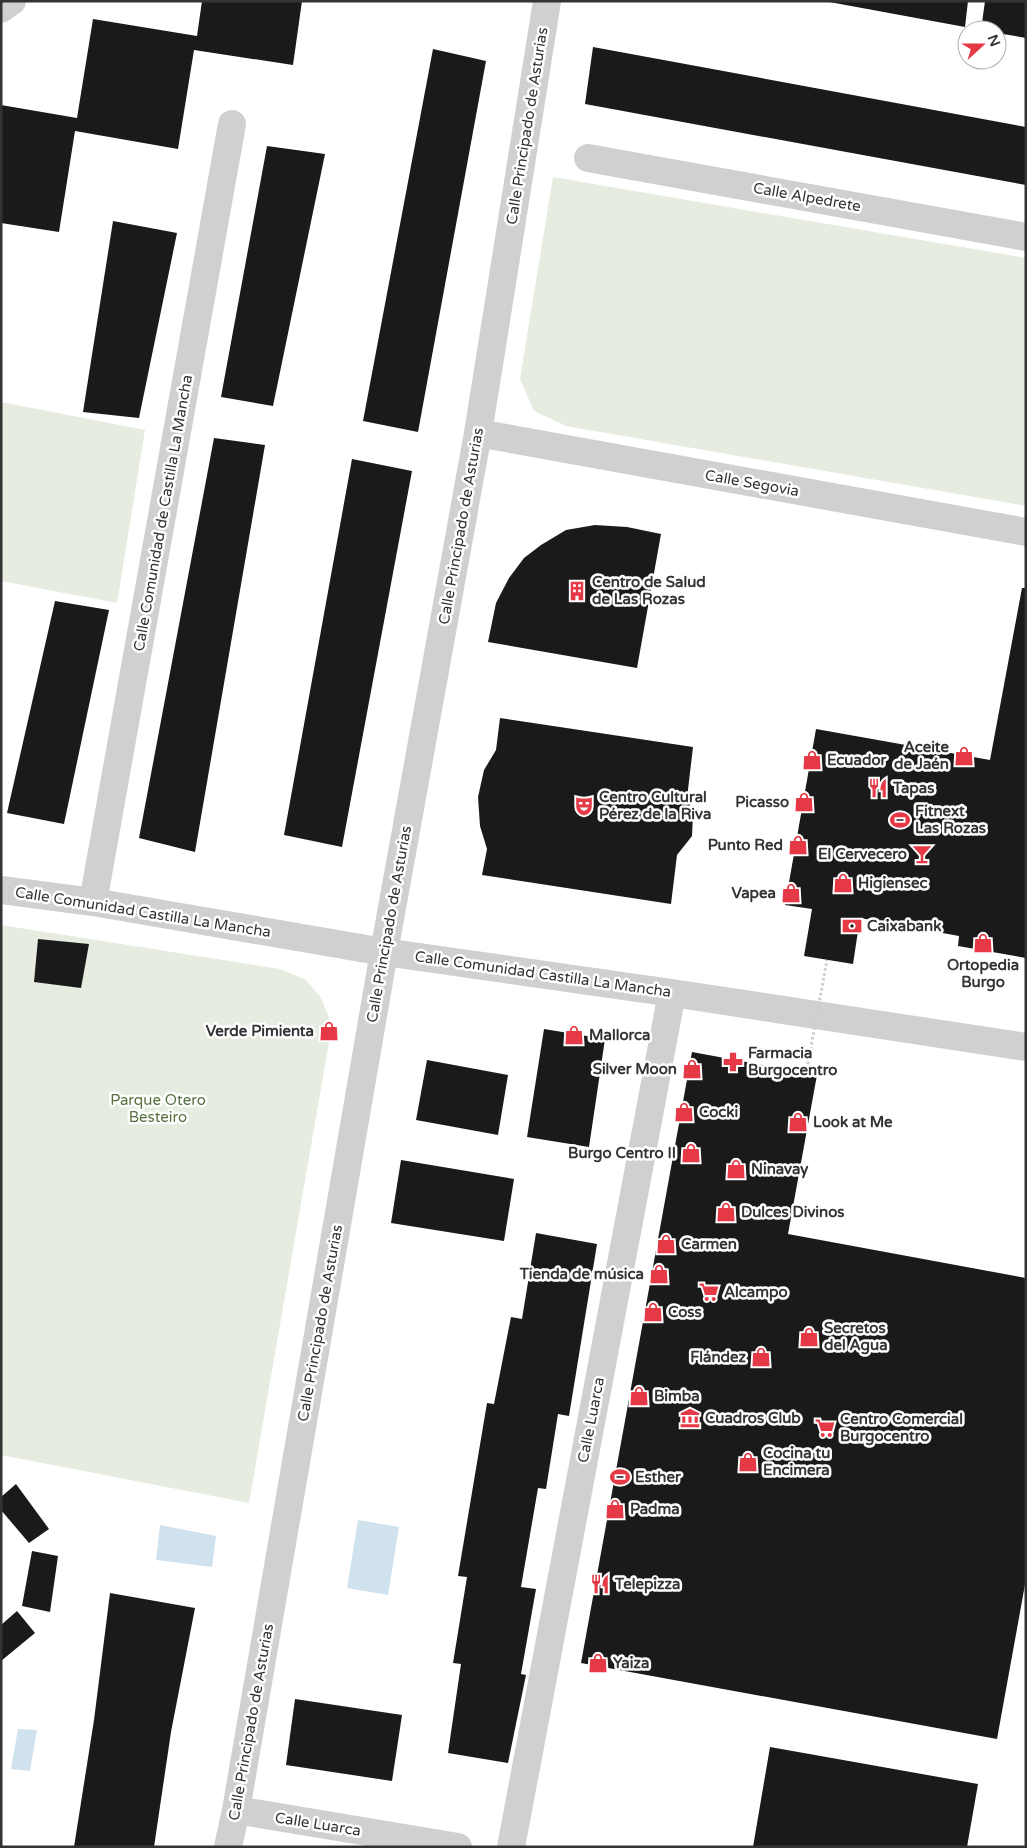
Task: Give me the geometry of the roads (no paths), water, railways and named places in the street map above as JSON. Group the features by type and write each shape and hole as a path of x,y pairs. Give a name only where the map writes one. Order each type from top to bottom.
{"street":[{"path":"1,9 12,1"},
{"name":"Calle Principado de Asturias","path":"228,1847 236,1810 384,952 478,433 547,1"},
{"name":"Calle Comunidad de Castilla La Mancha","path":"93,902 232,124"},
{"name":"Calle Alpedrete","path":"588,158 1026,237"},
{"name":"Calle Segovia","path":"478,433 1026,532"},
{"name":"Calle Comunidad Castilla La Mancha","path":"1,890 93,902 384,952 672,993 1026,1047"},
{"name":"Calle Luarca","path":"511,1847 672,993"},
{"name":"Calle Luarca","path":"236,1810 458,1847"}],"water":[{"path":"358,1520 399,1527 388,1595 347,1588"},
{"path":"160,1525 216,1536 212,1567 156,1560"},
{"path":"18,1729 37,1730 30,1771 11,1769"}],"place":[{"name":"Centro de Salud de Las Rozas","path":"577,591"},
{"name":"Aceite de Jaén","path":"964,756"},
{"name":"Ecuador","path":"812,760"},
{"name":"Tapas","path":"878,788"},
{"name":"Picasso","path":"804,802"},
{"name":"Centro Cultural Pérez de la Riva","path":"584,806"},
{"name":"Fitnext Las Rozas","path":"900,820"},
{"name":"Punto Red","path":"798,845"},
{"name":"El Cervecero","path":"922,854"},
{"name":"Higiensec","path":"843,883"},
{"name":"Vapea","path":"791,893"},
{"name":"Caixabank","path":"852,926"},
{"name":"Ortopedia Burgo","path":"983,943"},
{"name":"Verde Pimienta","path":"329,1031"},
{"name":"Mallorca","path":"574,1035"},
{"name":"Farmacia Burgocentro","path":"733,1062"},
{"name":"Silver Moon","path":"692,1069"},
{"name":"Cocki","path":"684,1112"},
{"name":"Look at Me","path":"798,1122"},
{"name":"Burgo Centro II","path":"691,1153"},
{"name":"Ninavay","path":"736,1169"},
{"name":"Dulces Divinos","path":"726,1212"},
{"name":"Carmen","path":"666,1244"},
{"name":"Tienda de música","path":"659,1274"},
{"name":"Alcampo","path":"709,1292"},
{"name":"Coss","path":"653,1312"},
{"name":"Secretos del Agua","path":"809,1337"},
{"name":"Flández","path":"761,1357"},
{"name":"Bimba","path":"639,1396"},
{"name":"Cuadros Club","path":"690,1418"},
{"name":"Centro Comercial Burgocentro","path":"825,1428"},
{"name":"Cocina tu Encimera","path":"748,1462"},
{"name":"Esther","path":"620,1477"},
{"name":"Padma","path":"615,1509"},
{"name":"Telepizza","path":"600,1584"},
{"name":"Yaiza","path":"598,1663"}],"park label":[{"name":"Parque Otero Besteiro","path":"158,1108"}]}
